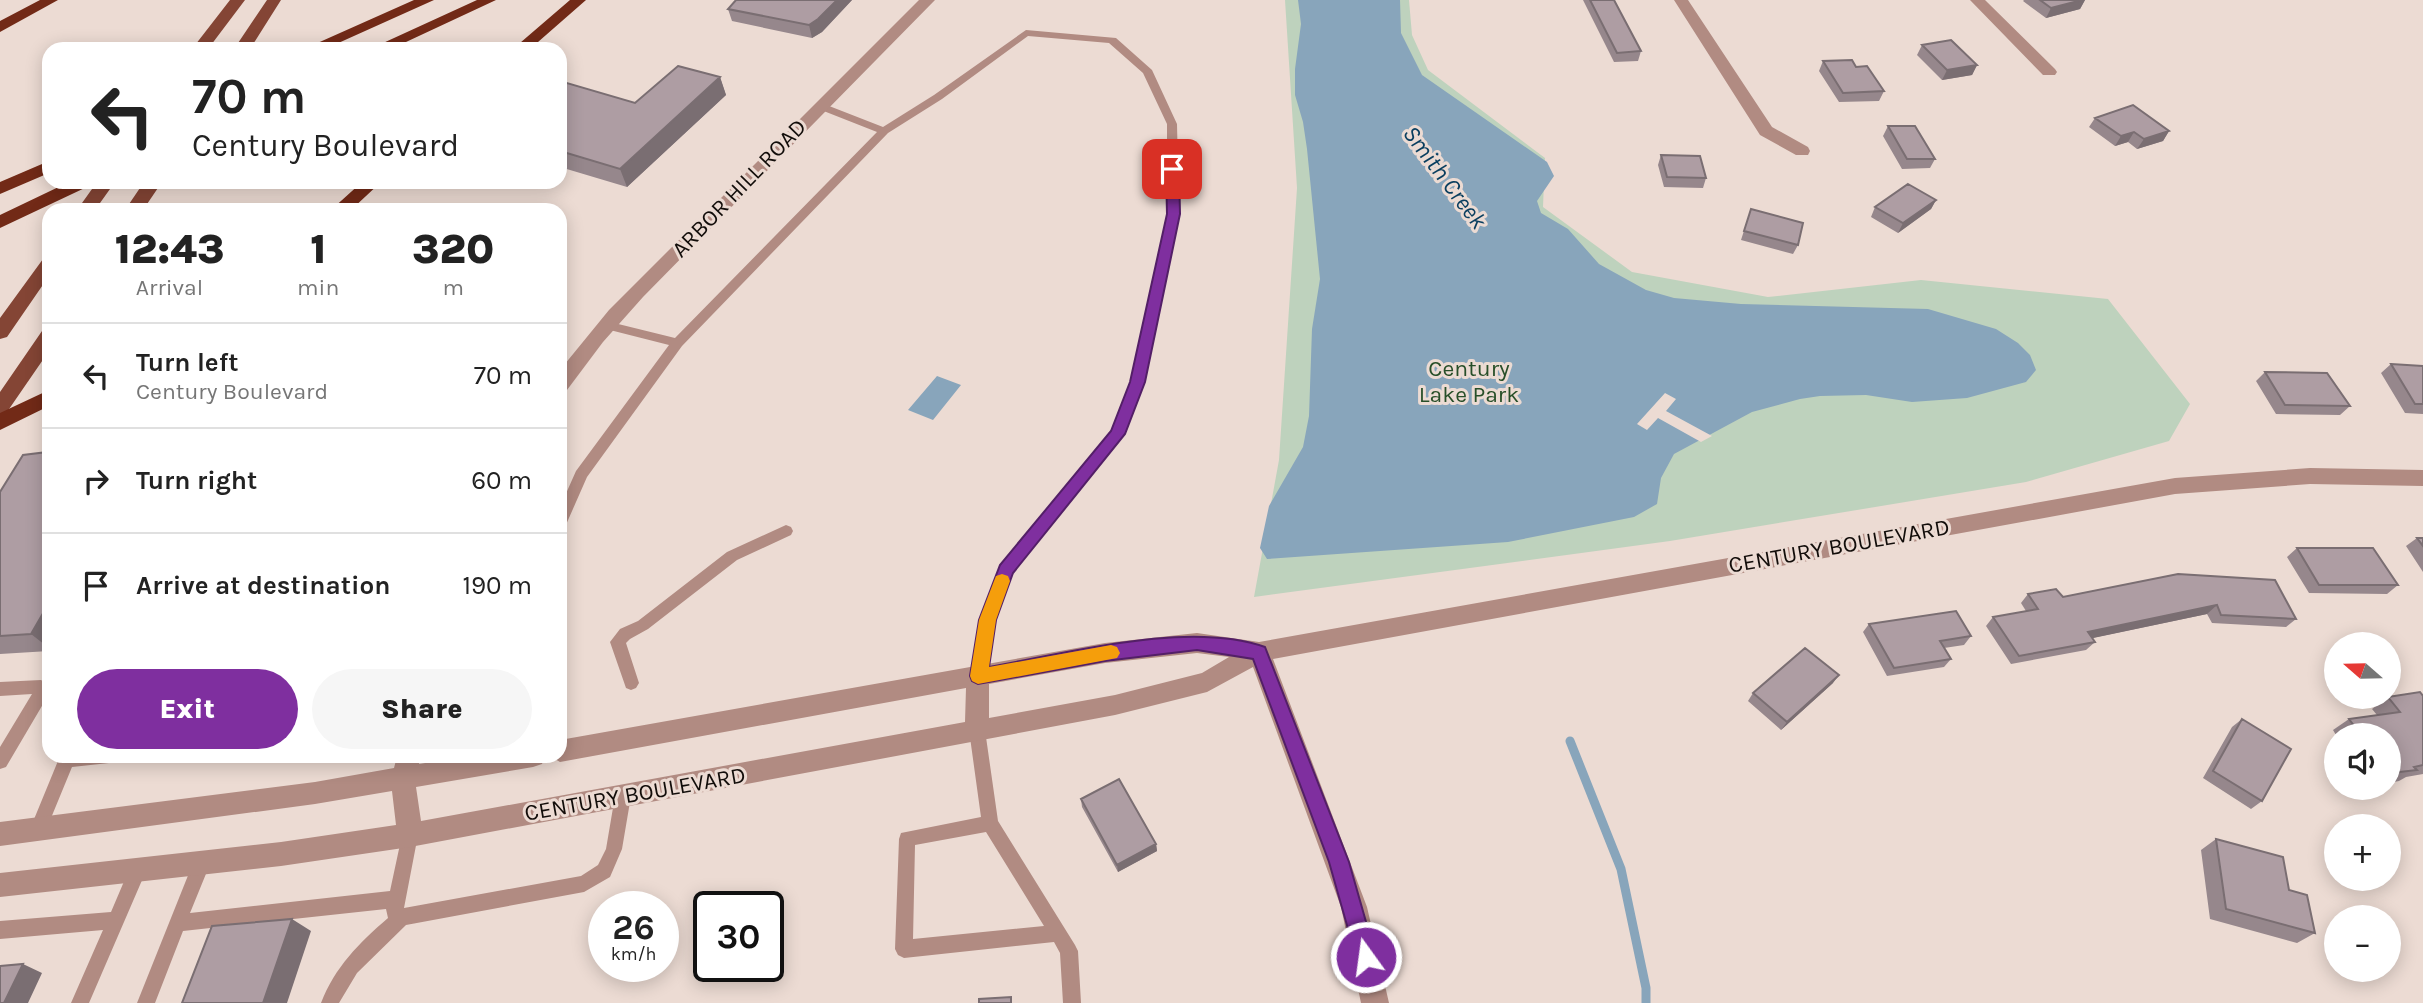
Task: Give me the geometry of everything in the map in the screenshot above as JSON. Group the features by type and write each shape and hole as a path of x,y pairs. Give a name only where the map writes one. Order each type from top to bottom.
{"highway":[{"path":"0,27 51,0"},
{"path":"328,42 427,0"},
{"path":"394,42 489,0"},
{"path":"529,42 579,0"},
{"path":"0,189 42,169"},
{"path":"0,222 68,189"},
{"path":"348,203 364,189"},
{"path":"0,422 42,401"}],"main road":[{"path":"205,42 238,0"},
{"path":"247,42 274,0"},
{"path":"0,332 42,273"},
{"path":"0,407 42,346"}],"street":[{"name":"ARBOR HILL ROAD","path":"567,376 606,325 820,106 928,0"},
{"path":"1681,0 1766,131 1802,150"},
{"path":"1977,0 2049,72"},
{"name":"CENTURY BOULEVARD","path":"567,750 1105,653 1197,642 1259,652 2162,488 2241,479 2310,476 2423,478"},
{"path":"1259,652 1350,896 1375,1003"},
{"name":"CENTURY BOULEVARD","path":"0,885 201,864 410,835 1115,705 1207,682 1259,652"},
{"path":"977,730 978,676"},
{"path":"0,834 406,768 459,763"},
{"path":"406,768 410,835"}],"lane":[{"path":"567,507 581,475 678,343 884,131 938,97 1026,33 1112,40 1148,72 1172,124 1173,214 1137,382 1118,434 1006,570 988,620 978,676"},
{"path":"820,106 884,131"},
{"path":"606,325 678,343"},
{"path":"631,683 618,642 625,634 643,625 732,556 786,531"},
{"path":"0,690 42,690"},
{"path":"1,758 42,692"},
{"path":"977,730 990,823 1069,951 1072,1003"},
{"path":"38,829 65,763"},
{"path":"330,1003 334,990 369,946 402,917 584,884 604,871 614,849 623,796"},
{"path":"990,823 907,839 904,949 1058,933"},
{"path":"402,917 394,912 410,835"},
{"path":"146,1003 201,864"},
{"path":"80,1003 137,871"},
{"path":"178,923 397,899"},
{"path":"0,930 116,920"}],"green space":[{"name":"Century Lake Park","path":"1285,0 1409,0 1412,35 1428,70 1545,158 1543,207 1632,272 1768,297 1921,280 2108,299 2190,404 2169,441 2026,482 1670,541 1254,597 1279,460 1297,188"}],"water":[{"name":"Century Lake Park","path":"1298,0 1400,0 1401,33 1422,75 1547,162 1554,176 1537,201 1541,213 1568,229 1599,264 1646,290 1674,298 1741,304 1928,309 1996,329 2018,343 2030,355 2036,370 2026,382 1967,398 1912,402 1866,395 1820,396 1752,412 1674,454 1661,478 1657,504 1634,517 1508,542 1267,559 1260,548 1269,506 1303,447 1309,416 1312,329 1320,279 1307,149 1295,95 1295,69 1301,24"},
{"path":"937,376 961,385 933,420 908,410"}],"pier":[{"path":"1665,393 1676,399 1666,411 1712,436 1701,442 1658,418 1647,430 1637,424"}],"building":[{"path":"736,0 837,0 809,25 728,9"},
{"path":"1590,0 1614,0 1641,51 1617,53"},
{"path":"2040,0 2082,0 2051,8"},
{"path":"1951,40 1977,65 1947,70 1922,45"},
{"path":"1852,60 1856,67 1867,66 1884,91 1843,93 1823,61"},
{"path":"678,66 720,77 620,169 567,153 567,83 635,103"},
{"path":"2133,105 2169,131 2144,139 2134,132 2121,136 2095,118"},
{"path":"1888,126 1915,126 1935,159 1907,159"},
{"path":"1661,155 1700,156 1706,178 1667,177"},
{"path":"1908,184 1936,200 1903,223 1875,207"},
{"path":"1751,209 1803,223 1798,245 1744,231"},
{"path":"2391,364 2423,366 2423,404 2415,404"},
{"path":"2265,372 2327,373 2350,406 2285,405"},
{"path":"42,453 42,615 31,634 0,636 0,492 23,455"},
{"path":"2297,548 2373,548 2398,585 2319,585"},
{"path":"2178,574 2275,580 2296,619 2221,615 2217,605 2088,632 2095,642 2019,656 1993,617 2038,609 2028,594 2056,589 2063,597"},
{"path":"1956,611 1971,636 1940,641 1951,659 1894,668 1869,624"},
{"path":"1805,648 1839,675 1787,722 1753,693"},
{"path":"2420,692 2423,696 2423,765 2414,767 2417,770 2401,772 2401,723 2352,723 2349,719 2400,712 2398,709 2401,709 2401,695"},
{"path":"2242,719 2291,749 2262,801 2213,771"},
{"path":"1119,779 1156,844 1117,865 1081,799"},
{"path":"2216,839 2283,857 2289,890 2307,895 2315,933 2226,909"},
{"path":"292,919 263,1003 182,1003 212,926"},
{"path":"23,964 4,1003 0,1003 0,966"},
{"path":"1011,997 1011,1003 979,1003 979,999"}],"waterway":[{"name":"Smith Creek","path":"1570,741 1621,869 1646,988 1646,1003"}],"slow traffic":[{"path":"1002,581 988,620 978,676 1111,653"}],"route":[{"path":"1172,169 1173,214 1137,382 1118,434 1006,570 988,620 978,676 1105,653 1197,642 1259,652 1339,862 1354,907 1366,957"}]}
